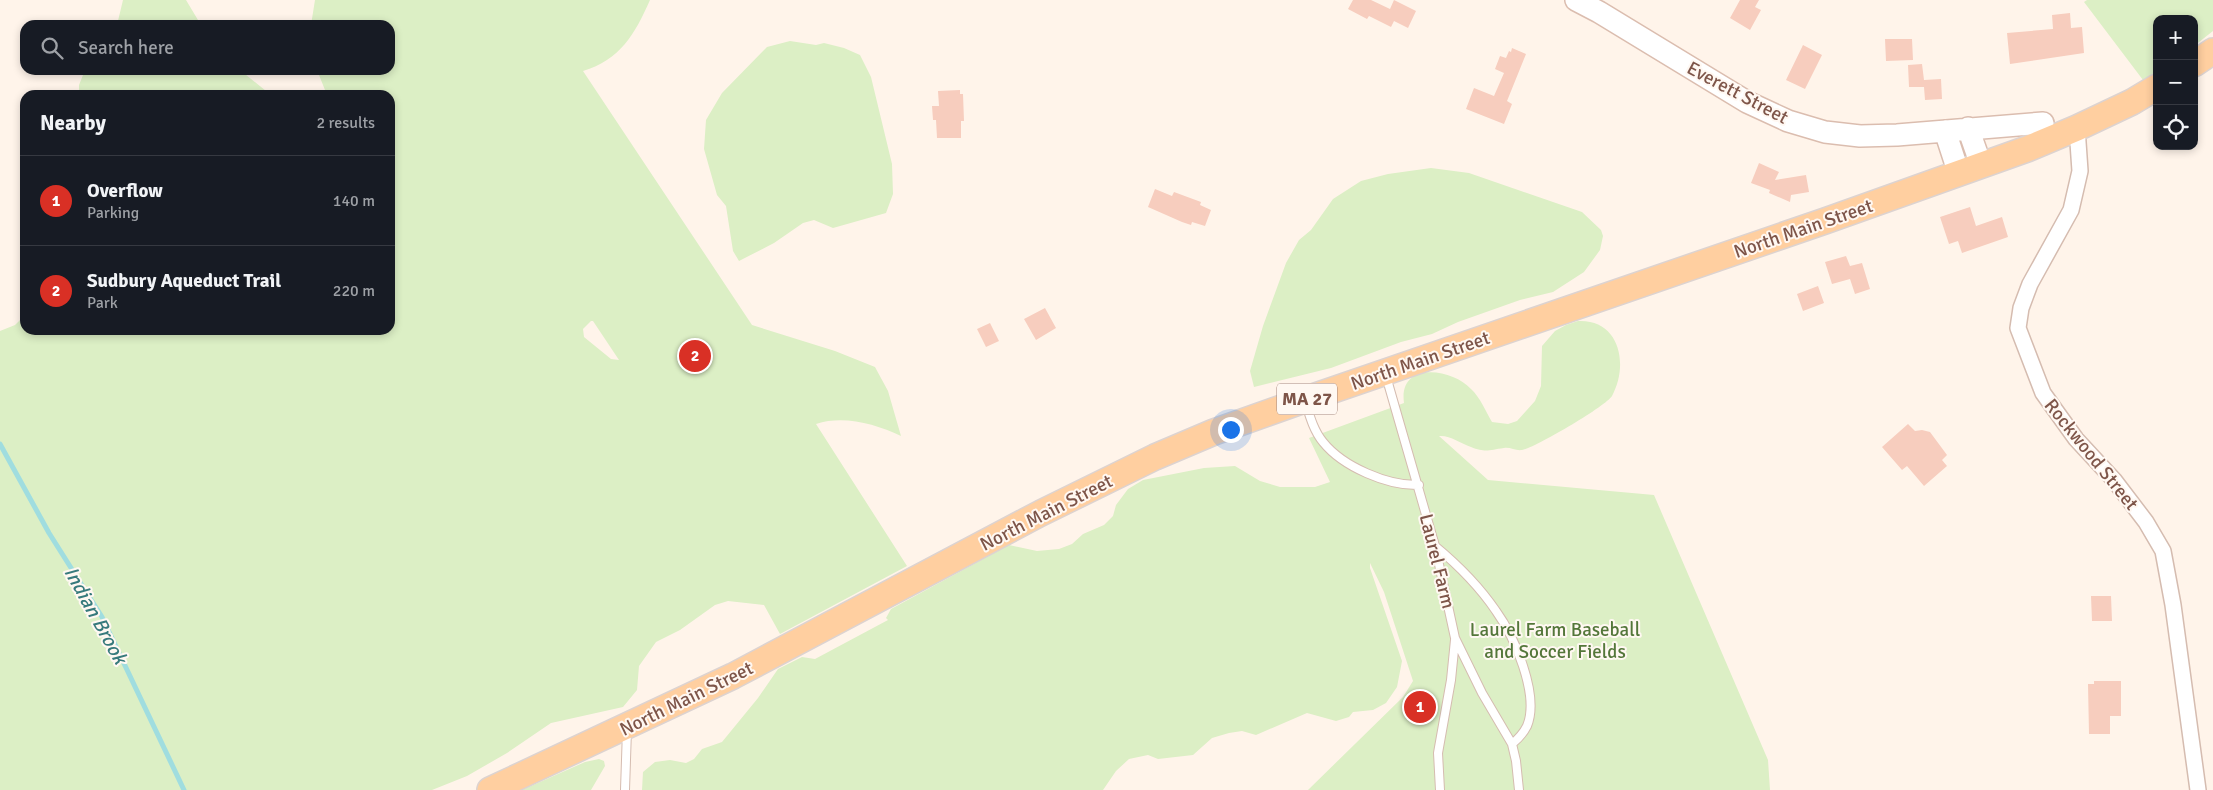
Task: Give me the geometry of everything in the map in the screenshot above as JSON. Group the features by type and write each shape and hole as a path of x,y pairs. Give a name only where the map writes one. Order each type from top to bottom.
{"main road":[{"path":"2198,61 2213,51"},
{"name":"North Main Street","path":"490,790 733,676 1041,513 1154,457 1214,432 1304,400 1970,169 2078,128 2153,90"}],"street":[{"name":"Everett Street","path":"1576,0 1741,98 1788,121 1825,132 1860,136 2043,123"},
{"path":"1968,128 1970,169"},
{"name":"Rockwood Street","path":"2078,128 2080,170 2071,210 2030,284 2021,308 2018,328 2043,393 2076,439 2114,480 2146,522 2163,551 2173,606 2198,790"},
{"path":"1945,131 1970,169"}],"lane":[{"name":"Laurel Farm","path":"1385,372 1435,546 1455,638 1482,693 1512,744 1519,790"},
{"path":"1304,400 1316,433 1334,454 1346,463 1402,486 1419,486"},
{"path":"1435,546 1464,572 1497,612 1523,667 1530,698 1530,714 1527,726 1520,737 1512,744"},
{"name":"Laurel Farm","path":"1440,790 1438,753 1451,680 1455,638"},
{"path":"625,790 627,727"}],"green space":[{"path":"123,0 186,0 198,20 118,20"},
{"path":"315,0 650,0 632,35 617,53 596,66 583,71 752,325 835,351 875,367 888,391 901,436 859,422 837,420 816,424 907,566 780,634 764,605 728,601 715,605 680,630 656,642 639,666 637,690 623,707 551,723 507,753 467,776 432,790 0,790 0,331 15,325 20,320 20,335 395,335 395,90 325,90 319,75 395,75 395,20 312,20","holes":["591,321 593,321 619,360 611,359 584,337 583,329"]},
{"path":"2087,0 2213,0 2213,31 2198,43 2198,15 2153,15 2153,74 2143,80 2084,2"},
{"path":"790,41 816,45 824,43 844,48 860,55 871,77 892,164 893,194 886,213 833,228 814,220 803,223 774,243 739,261 733,251 726,206 717,195 704,149 706,120 722,93 767,47"},
{"path":"83,75 246,75 265,90 79,90"},
{"path":"1431,168 1469,173 1582,212 1601,230 1603,236 1600,250 1584,272 1553,292 1520,300 1458,322 1432,334 1401,342 1331,368 1254,387 1250,371 1263,326 1286,263 1299,240 1311,230 1333,199 1361,181 1388,174"},
{"name":"Laurel Farm Baseball and Soccer Fields","path":"1578,321 1592,322 1603,328 1612,336 1617,346 1620,358 1620,371 1612,396 1607,401 1555,435 1522,450 1506,448 1480,450 1451,438 1439,436 1488,480 1654,495 1768,760 1770,790 1308,790 1403,697 1413,681 1384,592 1370,563 1370,568 1402,661 1397,687 1386,703 1373,710 1353,712 1349,717 1336,721 1307,713 1256,735 1242,731 1212,738 1193,755 1158,759 1148,755 1129,759 1116,771 1103,790 642,790 643,772 655,762 670,760 686,763 694,759 702,749 722,742 758,698 778,669 802,657 815,659 888,620 886,618 891,609 1009,545 1037,551 1059,549 1072,544 1083,534 1104,525 1113,516 1116,505 1128,489 1143,480 1204,468 1235,466 1260,481 1280,487 1315,487 1330,482 1309,438 1404,403 1404,389 1409,380 1428,372 1452,376 1471,389 1483,405 1492,422 1508,424 1517,421 1535,401 1541,386 1542,346 1555,331"},
{"path":"599,759 604,761 605,766 591,790 522,790 585,762"}],"building":[{"path":"1353,0 1371,0 1390,9 1394,0 1416,11 1408,28 1394,21 1391,27 1369,16 1367,19 1348,9"},
{"path":"1740,0 1759,0 1755,7 1761,10 1750,30 1730,18"},
{"path":"2070,13 2071,28 2082,27 2084,53 2010,64 2007,33 2053,29 2052,15"},
{"path":"1885,39 1912,39 1913,60 1886,61"},
{"path":"1803,45 1822,55 1805,89 1786,80"},
{"path":"1512,48 1526,54 1507,101 1512,104 1504,124 1466,109 1474,88 1494,96 1504,73 1495,69 1500,56 1506,58"},
{"path":"1922,64 1924,80 1941,79 1942,99 1925,100 1924,87 1909,87 1908,65"},
{"path":"960,90 960,94 963,94 964,121 961,121 961,138 937,138 936,120 933,120 932,106 939,106 938,91"},
{"path":"1759,163 1779,172 1775,180 1806,175 1809,192 1791,195 1790,202 1769,193 1770,190 1751,183"},
{"path":"1155,189 1172,196 1174,192 1201,202 1200,205 1211,210 1205,226 1192,222 1191,225 1182,222 1148,207"},
{"path":"1970,207 1976,226 2002,217 2008,237 1962,253 1958,241 1949,244 1940,217"},
{"path":"1846,256 1850,266 1862,263 1870,289 1855,294 1850,279 1832,284 1825,262"},
{"path":"1818,286 1824,303 1803,311 1797,294"},
{"path":"1045,308 1056,328 1036,340 1024,319"},
{"path":"990,323 999,341 986,347 977,329"},
{"path":"1908,424 1915,431 1930,432 1947,455 1942,460 1947,466 1924,486 1907,466 1902,470 1882,447"},
{"path":"2091,596 2111,596 2112,621 2092,621"},
{"path":"2094,681 2121,681 2121,716 2110,716 2110,734 2089,734 2088,684 2094,684"}],"waterway":[{"name":"Indian Brook","path":"0,444 49,533 102,617 184,790"}],"place":[{"name":"Sudbury Aqueduct Trail","path":"695,356"},
{"name":"Overflow","path":"1420,707"}]}
